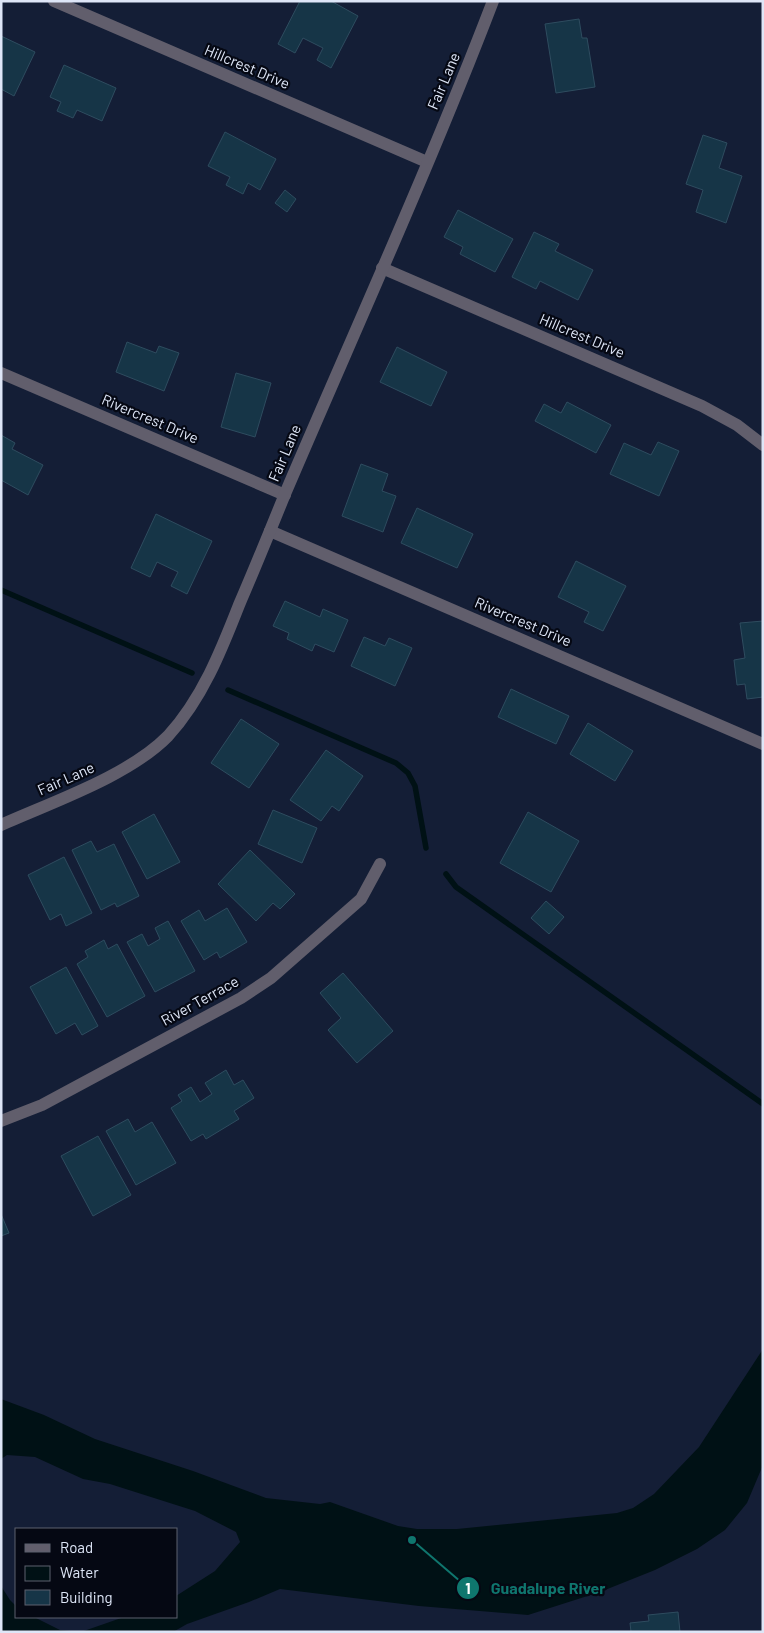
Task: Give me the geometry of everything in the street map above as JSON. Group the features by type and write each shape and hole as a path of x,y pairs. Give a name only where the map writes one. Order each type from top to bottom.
{"street":[{"name":"Hillcrest Drive","path":"54,1 427,162"},
{"name":"Fair Lane","path":"1,825 111,776 146,754 166,737 190,710 218,658 285,495 464,78 493,1"},
{"name":"Hillcrest Drive","path":"382,268 702,406 737,425 763,445"},
{"name":"Rivercrest Drive","path":"1,373 285,495"},
{"name":"Rivercrest Drive","path":"270,531 763,744"},
{"name":"River Terrace","path":"1,1121 42,1106 241,998 271,978 362,899 380,864"}],"water":[{"path":"763,1349 763,1465 747,1503 725,1530 697,1549 655,1570 600,1592 528,1615 419,1606 280,1589 187,1624 173,1632 81,1632 121,1618 178,1618 178,1595 215,1571 240,1542 236,1532 195,1511 110,1484 83,1479 35,1457 7,1455 1,1459 1,1399 44,1415 95,1439 193,1471 266,1498 320,1504 330,1502 398,1526 417,1529 457,1529 617,1513 633,1508 654,1494 699,1447"},
{"path":"1,1586 15,1605 15,1618 36,1618 60,1630 81,1632 1,1632"}],"building":[{"path":"300,1 331,1 358,16 331,68 317,60 323,48 303,38 295,53 278,44"},
{"path":"579,19 582,38 587,38 595,87 556,93 545,24"},
{"path":"1,36 35,52 14,96 1,89"},
{"path":"64,65 116,88 102,121 77,110 73,118 57,111 61,102 50,97"},
{"path":"225,132 276,159 260,190 248,183 243,194 226,185 230,177 208,166"},
{"path":"703,135 727,143 719,168 742,176 726,223 696,212 703,190 686,184"},
{"path":"285,190 296,199 287,212 275,203"},
{"path":"458,210 513,239 495,272 460,254 463,247 444,237"},
{"path":"534,232 559,244 555,251 593,270 578,300 540,281 536,289 512,277"},
{"path":"127,342 156,353 159,346 179,353 164,391 116,372"},
{"path":"397,347 447,372 431,406 380,382"},
{"path":"236,373 271,383 255,437 221,427"},
{"path":"567,402 611,425 596,453 535,421 544,404 561,413"},
{"path":"1,435 15,443 12,449 43,465 28,495 1,480"},
{"path":"658,442 679,451 659,496 610,474 624,443 651,455"},
{"path":"361,464 388,474 382,491 396,496 383,532 342,516"},
{"path":"417,508 473,534 457,568 401,543"},
{"path":"156,514 212,541 187,594 171,586 178,572 157,562 150,577 131,568"},
{"path":"576,561 626,586 603,631 584,622 589,612 558,597"},
{"path":"285,601 320,617 323,609 348,620 334,652 315,644 312,651 287,639 289,633 273,626"},
{"path":"763,621 763,697 747,699 745,684 737,685 734,660 745,658 740,623"},
{"path":"364,637 385,646 389,638 412,648 395,686 351,666"},
{"path":"511,689 569,716 556,744 498,717"},
{"path":"241,719 279,744 249,788 211,763"},
{"path":"588,723 633,751 615,781 570,754"},
{"path":"326,750 363,776 339,811 332,806 321,821 290,800"},
{"path":"273,810 317,828 302,863 258,844"},
{"path":"528,812 579,841 551,892 500,863"},
{"path":"154,814 180,862 147,879 122,832"},
{"path":"91,841 97,852 114,844 139,896 117,907 115,903 101,910 72,850"},
{"path":"250,850 295,894 280,909 273,903 256,921 218,884"},
{"path":"64,857 92,913 66,926 61,914 50,920 28,875"},
{"path":"546,901 564,917 549,934 531,918"},
{"path":"227,908 247,942 220,958 217,952 204,960 181,921 199,910 205,921"},
{"path":"168,921 195,971 155,992 127,942 142,934 148,946 160,939 155,928"},
{"path":"104,940 108,949 117,944 145,996 107,1017 77,964 88,957 85,951"},
{"path":"66,967 98,1026 82,1035 75,1023 56,1034 30,987"},
{"path":"343,973 393,1031 357,1063 328,1030 341,1018 320,993"},
{"path":"226,1070 234,1085 243,1080 254,1098 234,1111 239,1119 206,1139 203,1134 191,1141 171,1108 182,1101 178,1095 191,1087 200,1102 212,1094 205,1083"},
{"path":"128,1119 135,1132 152,1122 176,1163 136,1185 106,1131"},
{"path":"98,1136 131,1195 93,1216 61,1156"},
{"path":"1,1214 9,1233 1,1236"},
{"path":"678,1612 680,1632 631,1632 630,1623 649,1621 648,1615"}],"waterway":[{"path":"1,590 192,673"},
{"path":"228,690 396,763 408,773 415,786 426,848"},
{"path":"446,874 456,887 763,1104"}],"place":[{"name":"Guadalupe River","path":"412,1540"}]}
